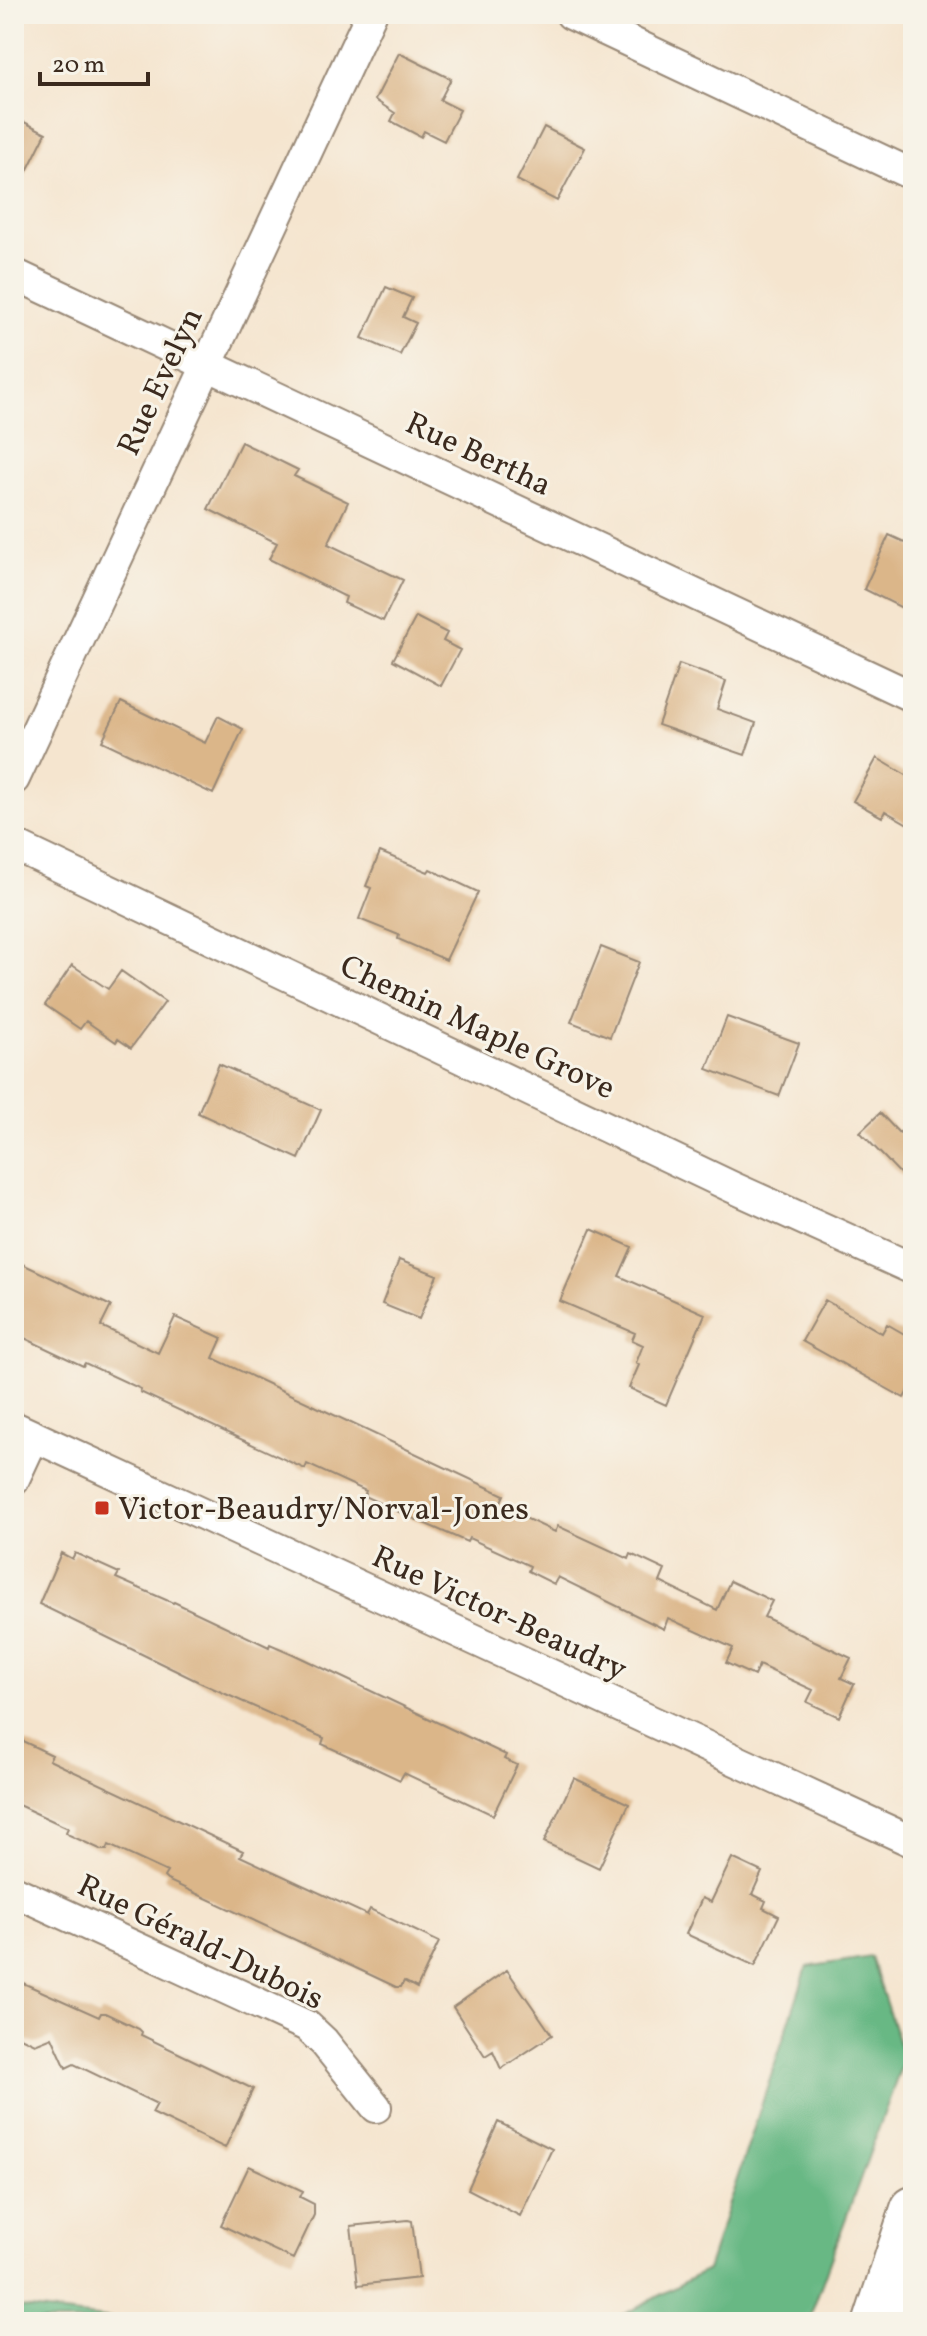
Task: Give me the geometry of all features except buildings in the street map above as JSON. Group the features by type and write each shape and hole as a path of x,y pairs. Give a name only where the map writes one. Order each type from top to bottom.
{"main road":[{"path":"876,2322 913,2209"}],"street":[{"name":"Rue Evelyn","path":"14,779 371,14"},
{"path":"571,14 913,175"},
{"name":"Rue Bertha","path":"14,274 913,697"},
{"name":"Chemin Maple Grove","path":"14,845 732,1187 913,1269"},
{"path":"14,1479 24,1431"},
{"name":"Rue Victor-Beaudry","path":"24,1431 913,1842"},
{"name":"Rue Gérald-Dubois","path":"14,1891 307,2026 324,2042 376,2107"}],"green space":[{"path":"871,1957 904,2059 808,2322 610,2322 707,2270 807,1967"},
{"path":"14,2307 137,2322 14,2322"}],"place":[{"name":"Victor-Beaudry/Norval-Jones","path":"102,1508"}]}
